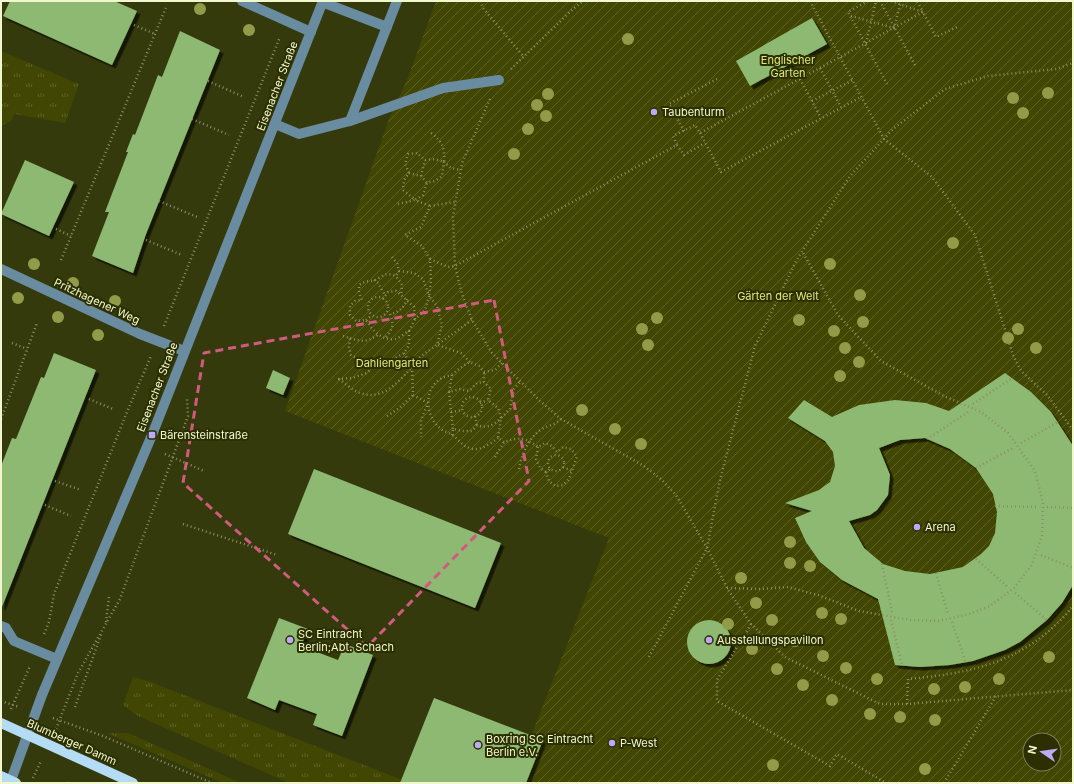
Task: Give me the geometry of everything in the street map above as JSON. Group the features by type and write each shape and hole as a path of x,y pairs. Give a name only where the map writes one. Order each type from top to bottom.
{"main road":[{"name":"Blumberger Damm","path":"1,723 133,783"},
{"path":"1,776 13,782"}],"street":[{"path":"242,1 311,32"},
{"path":"350,121 397,1"},
{"path":"322,2 387,27"},
{"name":"Eisenacher Straße","path":"13,782 36,712 152,435 322,2"},
{"path":"275,124 299,134 350,121 443,88 499,80"},
{"name":"Pritzhagener Weg","path":"1,270 158,341 184,351"},
{"path":"4,627 14,641 57,659"}],"path":[{"path":"480,1 483,8 524,57"},
{"path":"583,1 499,80 462,163 452,217 455,266 462,294 472,320 492,353 520,382 561,419 644,466 662,480 676,495 707,548 727,588 751,624 785,657 880,704 907,704 1073,690"},
{"path":"811,1 884,139 932,177 975,235 1013,355 1021,371 1047,395 1073,430"},
{"path":"868,1 848,12 887,84"},
{"path":"866,44 876,1"},
{"path":"880,1 916,67"},
{"path":"891,1 923,12"},
{"path":"917,1 936,37 957,27"},
{"path":"894,28 900,3"},
{"path":"61,260 167,5"},
{"path":"700,133 923,12"},
{"path":"851,16 894,28"},
{"path":"13,705 49,622 54,594 127,412 158,341 286,21"},
{"path":"134,25 155,34"},
{"path":"650,656 707,548 720,480 755,346 802,251 850,176 893,129 945,89 988,76 1056,69 1073,63"},
{"path":"820,68 841,108"},
{"path":"684,131 669,104 719,78"},
{"path":"800,79 822,118"},
{"path":"812,101 853,80"},
{"path":"208,81 244,97"},
{"path":"706,143 684,155 673,136 695,125 706,143 720,172 861,97"},
{"path":"192,119 229,135"},
{"path":"427,183 435,181 442,176 445,150 440,140 430,133"},
{"path":"430,259 448,267 455,266 677,145"},
{"path":"409,173 405,164 408,154 417,153 425,160 435,159 444,162 451,168 461,170"},
{"path":"421,176 425,160"},
{"path":"409,173 404,180 403,190 415,200 430,206 455,202"},
{"path":"409,173 421,176 427,183"},
{"path":"398,204 415,200 423,195 427,183"},
{"path":"159,201 197,217"},
{"path":"350,338 349,347 351,355 362,361 376,363 392,360 404,353 410,345 409,331 415,319 425,310 429,296 431,281 430,259 422,246 405,235 421,227 430,206"},
{"path":"56,229 71,236"},
{"path":"146,240 182,255"},
{"path":"727,588 760,589 788,587 818,595 859,611 910,620 939,621 969,614 990,606 1014,588 1031,566 1042,536 1043,503 1035,471 1008,433 981,412 944,396 881,361 838,315 802,251"},
{"path":"392,257 398,264 399,271 396,276"},
{"path":"399,271 414,273 423,279 429,296 437,306 442,325 437,345"},
{"path":"362,300 359,293 359,285 365,280 374,280 380,276 388,274 396,276 402,285 401,295"},
{"path":"374,280 378,283 385,295"},
{"path":"383,299 388,292 396,291 407,299 414,307 415,319"},
{"path":"373,298 383,299 388,306 386,312 378,317 372,315 368,309 369,303 373,298"},
{"path":"386,312 390,314 398,313 403,308 407,299"},
{"path":"369,303 362,300 355,301 350,306 350,315 356,321 366,320 372,315"},
{"path":"386,337 394,322 390,314"},
{"path":"366,320 372,330 386,337 394,339 409,331"},
{"path":"376,363 367,373 352,378 338,379 360,393 374,394 389,390 421,356 472,320"},
{"path":"1,419 37,323"},
{"path":"343,336 360,341 369,341 378,334"},
{"path":"12,342 27,349"},
{"path":"437,345 461,353 470,362 479,366 484,372 484,382 491,389 488,400"},
{"path":"404,353 412,367 414,395"},
{"path":"452,435 454,428 449,392 452,375 458,367 470,362"},
{"path":"484,372 495,370 502,363"},
{"path":"421,437 421,420 428,403 430,390 441,378 452,375"},
{"path":"973,404 1012,378"},
{"path":"469,391 477,383 484,382"},
{"path":"474,416 477,425 484,428 494,425 510,409 514,389 520,382"},
{"path":"449,392 460,389 469,391"},
{"path":"469,391 471,397"},
{"path":"414,395 428,403 431,418 440,428 452,435 461,445 474,449 488,446 498,438 501,418 498,408 488,400"},
{"path":"387,416 398,409 414,395"},
{"path":"60,721 78,673 120,599 188,416 187,396"},
{"path":"462,410 464,401 471,397 477,399 480,403 481,409 474,416"},
{"path":"89,399 113,409"},
{"path":"480,403 488,400"},
{"path":"452,412 462,410"},
{"path":"462,410 466,415 474,416"},
{"path":"927,439 970,411"},
{"path":"519,469 522,454 530,441 542,429 556,424 561,419"},
{"path":"1021,443 1058,422"},
{"path":"454,428 472,432 477,425"},
{"path":"495,457 504,442 519,437 530,441 538,447"},
{"path":"498,438 504,442"},
{"path":"538,447 545,443 552,446 556,454 562,459 563,467"},
{"path":"538,447 536,459 540,468 546,472 549,481 555,486 563,486 569,479 577,457 571,449 563,447 548,461 550,468"},
{"path":"976,468 1013,448"},
{"path":"165,454 204,470"},
{"path":"550,468 557,471 563,467"},
{"path":"563,467 572,471"},
{"path":"546,472 550,468"},
{"path":"55,481 81,490"},
{"path":"44,505 71,516"},
{"path":"995,506 1038,507"},
{"path":"1047,507 1073,508"},
{"path":"183,524 278,555"},
{"path":"1041,555 1073,568"},
{"path":"976,559 1008,587"},
{"path":"882,564 892,612"},
{"path":"936,573 948,614"},
{"path":"1015,592 1047,620"},
{"path":"75,707 105,624 109,596"},
{"path":"907,704 908,679 948,675 995,664 1038,641 1069,613 1073,604"},
{"path":"891,620 902,665"},
{"path":"952,622 966,663"},
{"path":"751,624 717,680 717,701 830,766 837,754 886,783"},
{"path":"944,783 997,696"},
{"path":"1,701 103,736 212,783"}],"highlighted area":[{"path":"494,300 529,481 367,647 183,483 204,353"}],"green space":[{"name":"Gärten der Welt","path":"436,1 1073,1 1073,783 526,783 531,736 609,538 285,411 389,119 407,80"},
{"path":"1,51 79,84 65,123 14,114 12,120 1,126"},
{"path":"133,677 148,681 410,783 289,783 138,716 123,705"},
{"path":"107,733 128,733 241,783 223,783"}],"building":[{"path":"10,1 114,1 137,11 112,65 3,16"},
{"path":"812,18 827,44 750,86 736,61"},
{"path":"180,31 220,50 146,234 133,273 92,256 109,212 105,212 128,152 126,152 133,134 135,135 158,75 162,77"},
{"path":"25,160 74,182 49,236 1,214"},
{"path":"54,353 96,370 1,607 1,466 12,438 16,439 41,377 44,378"},
{"path":"273,370 290,378 283,395 266,388"},
{"path":"1005,373 1031,392 1051,412 1073,446 1073,585 1062,603 1047,620 1020,642 1005,650 973,661 950,665 920,667 895,665 878,599 842,580 820,562 806,542 795,518 812,511 785,503 819,490 830,482 835,466 833,452 825,441 788,418 804,400 832,417 859,405 895,400 926,403 949,411","holes":["925,438 950,449 976,468 993,494 997,512 995,533 989,546 963,567 930,574 905,571 883,564 864,548 849,521 870,515 877,510 888,495 890,475 879,448 900,440"]},
{"path":"314,469 501,543 475,608 288,534"},
{"path":"279,618 308,629 301,646 338,660 345,644 373,655 342,736 313,725 317,714 279,700 275,710 247,698"},
{"name":"Ausstellungspavillon","path":"705,620 713,620 718,621 725,626 730,633 730,651 725,658 718,663 705,664 697,661 690,654 687,646 687,638 690,630 697,623"},
{"name":"Boxring SC Eintracht Berlin e.V.","path":"434,698 543,740 526,783 400,783"}],"place":[{"name":"Taubenturm","path":"654,112"},
{"name":"Bärensteinstraße","path":"152,435"},
{"name":"Arena","path":"917,527"},
{"name":"SC Eintracht Berlin;Abt. Schach","path":"290,640"},
{"name":"Ausstellungspavillon","path":"709,640"},
{"name":"P-West","path":"612,743"},
{"name":"Boxring SC Eintracht Berlin e.V.","path":"478,745"}],"park label":[{"name":"Englischer Garten","path":"788,66"},
{"name":"Dahliengarten","path":"392,363"}]}
